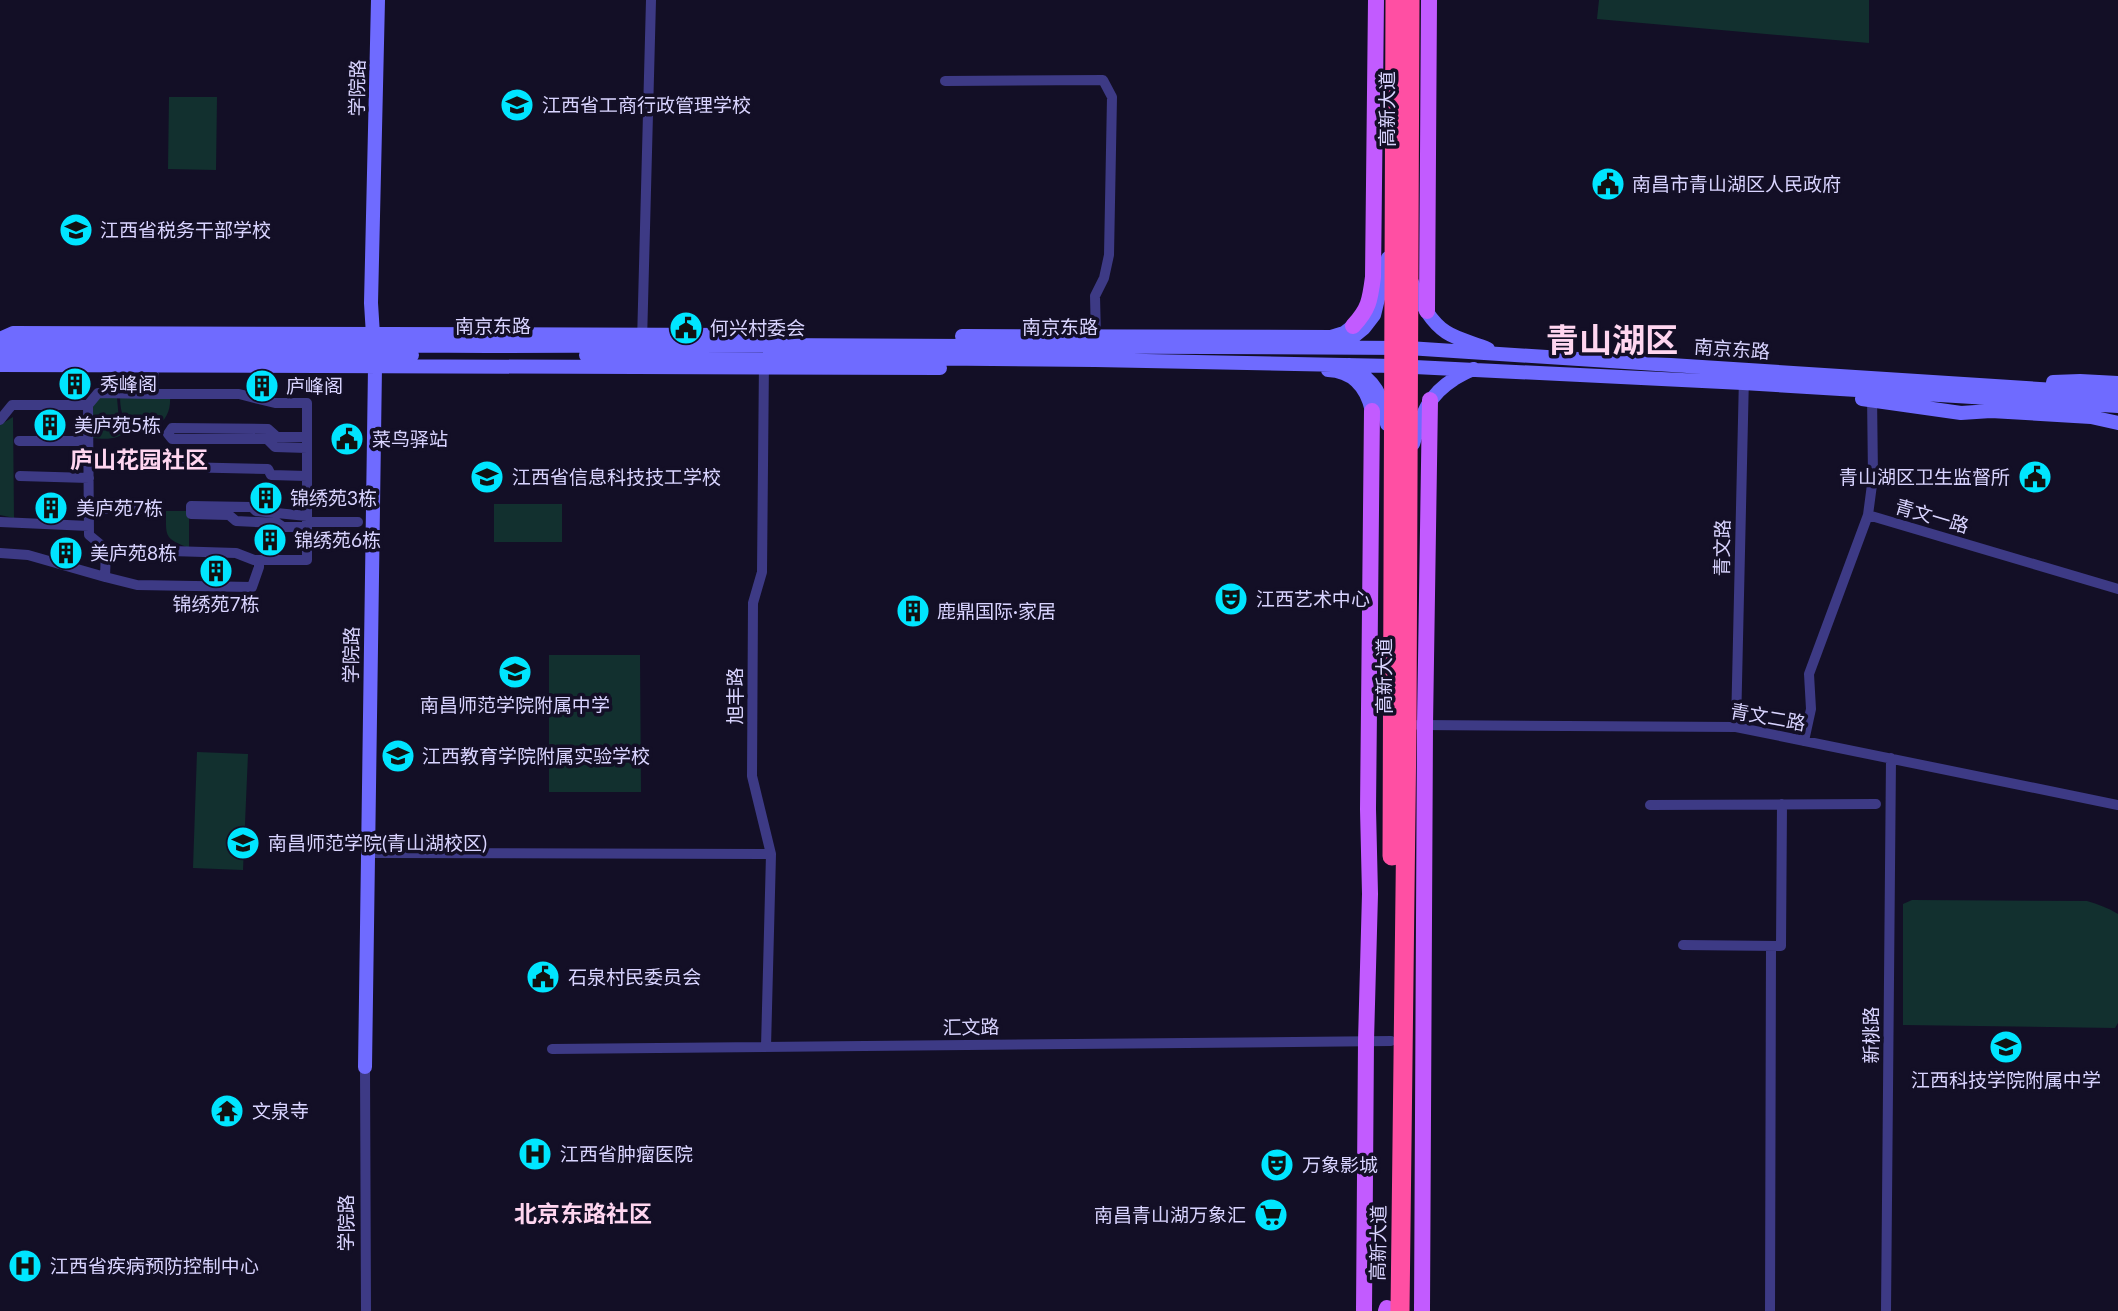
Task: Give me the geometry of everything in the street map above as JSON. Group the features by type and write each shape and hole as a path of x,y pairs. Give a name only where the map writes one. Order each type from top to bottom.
{"highway":[{"name":"高新大道","path":"1393,1310 1391,1041 1401,461 1401,357 1394,233 1395,0"},
{"name":"高新大道","path":"1401,357 1408,272 1410,0"},
{"name":"高新大道","path":"1393,1310 1416,725 1401,461"}],"main road":[{"name":"学院路","path":"365,1067 374,350 371,303 378,0"},
{"path":"642,340 1331,337 1343,333 1364,315 1370,301 1373,277 1376,0"},
{"path":"1427,311 1429,0"},
{"path":"1310,348 1346,342 1364,328 1374,315 1394,233"},
{"path":"1408,272 1417,296 1447,333 1499,354"},
{"name":"南京东路","path":"0,356 374,350 642,340 765,357 1310,348 1401,357 1472,369 1873,389 2118,406"},
{"name":"南京东路","path":"0,341 765,357 1348,364 1401,357 1499,354 1608,361 1743,382"},
{"path":"0,365 374,350"},
{"path":"1608,361 1631,356 2043,382 2118,383"},
{"path":"765,357 1333,370 1348,375 1368,395 1371,411 1368,808 1370,894 1364,1311"},
{"path":"1348,364 1362,373 1383,401 1401,461"},
{"path":"1401,461 1430,400 1440,388 1472,369"},
{"path":"1743,382 1873,389 1918,409 2091,417 2118,423"},
{"name":"南京东路","path":"1873,389 2118,394"},
{"path":"1422,1311 1416,725 1430,400"}],"street":[{"path":"642,340 651,0"},
{"path":"945,81 1103,80 1112,97 1109,256 1104,278 1095,296 1096,337"},
{"path":"1232,337 1278,348"},
{"name":"旭丰路","path":"765,357 762,572 753,603 752,776 771,854 766,1046"},
{"path":"154,375 154,394"},
{"name":"青文路","path":"1736,727 1743,382"},
{"path":"2043,382 2085,392"},
{"name":"青文一路","path":"1873,389 1873,477 1868,516 2118,589"},
{"path":"98,393 154,394 239,394 275,403 307,403 307,560 259,560 236,553 106,549 89,535 88,405 98,393"},
{"path":"0,420 12,405 88,405"},
{"path":"2091,417 2118,406"},
{"path":"172,428 268,429 277,437 307,443 275,447 267,439 172,439 168,434 172,428"},
{"path":"19,441 88,441"},
{"path":"178,467 268,469 271,475 307,476"},
{"path":"20,476 89,478"},
{"path":"307,522 256,511 252,507 191,506 191,514 229,515 236,521 277,523 283,527 307,522 358,522"},
{"path":"89,509 157,509"},
{"path":"1804,741 1811,709 1809,674 1868,516"},
{"path":"0,522 89,526"},
{"path":"105,577 106,549"},
{"path":"0,553 28,555 137,585 252,587 259,560"},
{"name":"青文二路","path":"1416,725 1736,727 2118,805"},
{"name":"新桃路","path":"1886,1311 1891,758"},
{"path":"1650,804 1876,804"},
{"path":"1683,946 1781,946 1782,804"},
{"path":"368,853 771,854"},
{"path":"1770,1311 1771,946"},
{"name":"汇文路","path":"552,1049 1391,1041"},
{"name":"学院路","path":"365,1067 366,1311"}],"green space":[{"path":"1599,0 1869,0 1869,43 1597,19"},
{"path":"169,97 217,97 216,170 168,169"},
{"path":"120,395 170,395 169,410 155,428 132,425 124,418"},
{"path":"99,397 117,398 119,420 131,429 113,438 93,438 93,405"},
{"path":"13,417 14,518 0,515 0,425"},
{"path":"494,504 562,504 562,542 494,542"},
{"path":"166,511 189,511 189,548 168,536"},
{"path":"549,655 640,655 641,792 549,792"},
{"path":"197,752 248,754 243,870 193,868"},
{"path":"1912,900 2087,901 2118,914 2118,1023 2115,1028 1903,1025 1903,904"}],"place":[{"name":"江西省工商行政管理学校","path":"517,105"},
{"name":"南昌市青山湖区人民政府","path":"1608,184"},
{"name":"江西省税务干部学校","path":"76,230"},
{"name":"何兴村委会","path":"686,328"},
{"name":"秀峰阁","path":"75,384"},
{"name":"庐峰阁","path":"262,386"},
{"name":"美庐苑5栋","path":"50,425"},
{"name":"菜鸟驿站","path":"347,439"},
{"name":"江西省信息科技技工学校","path":"487,477"},
{"name":"青山湖区卫生监督所","path":"2035,477"},
{"name":"锦绣苑3栋","path":"266,498"},
{"name":"美庐苑7栋","path":"51,508"},
{"name":"锦绣苑6栋","path":"270,540"},
{"name":"美庐苑8栋","path":"66,553"},
{"name":"锦绣苑7栋","path":"216,571"},
{"name":"江西艺术中心","path":"1231,599"},
{"name":"鹿鼎国际·家居","path":"913,611"},
{"name":"南昌师范学院附属中学","path":"515,672"},
{"name":"江西教育学院附属实验学校","path":"398,756"},
{"name":"南昌师范学院(青山湖校区)","path":"243,843"},
{"name":"石泉村民委员会","path":"543,977"},
{"name":"江西科技学院附属中学","path":"2006,1047"},
{"name":"文泉寺","path":"227,1111"},
{"name":"江西省肿瘤医院","path":"535,1154"},
{"name":"万象影城","path":"1277,1165"},
{"name":"南昌青山湖万象汇","path":"1271,1215"},
{"name":"江西省疾病预防控制中心","path":"25,1266"}],"district":[{"name":"青山湖区","path":"1612,340"},
{"name":"庐山花园社区","path":"139,460"},
{"name":"北京东路社区","path":"583,1214"}]}
